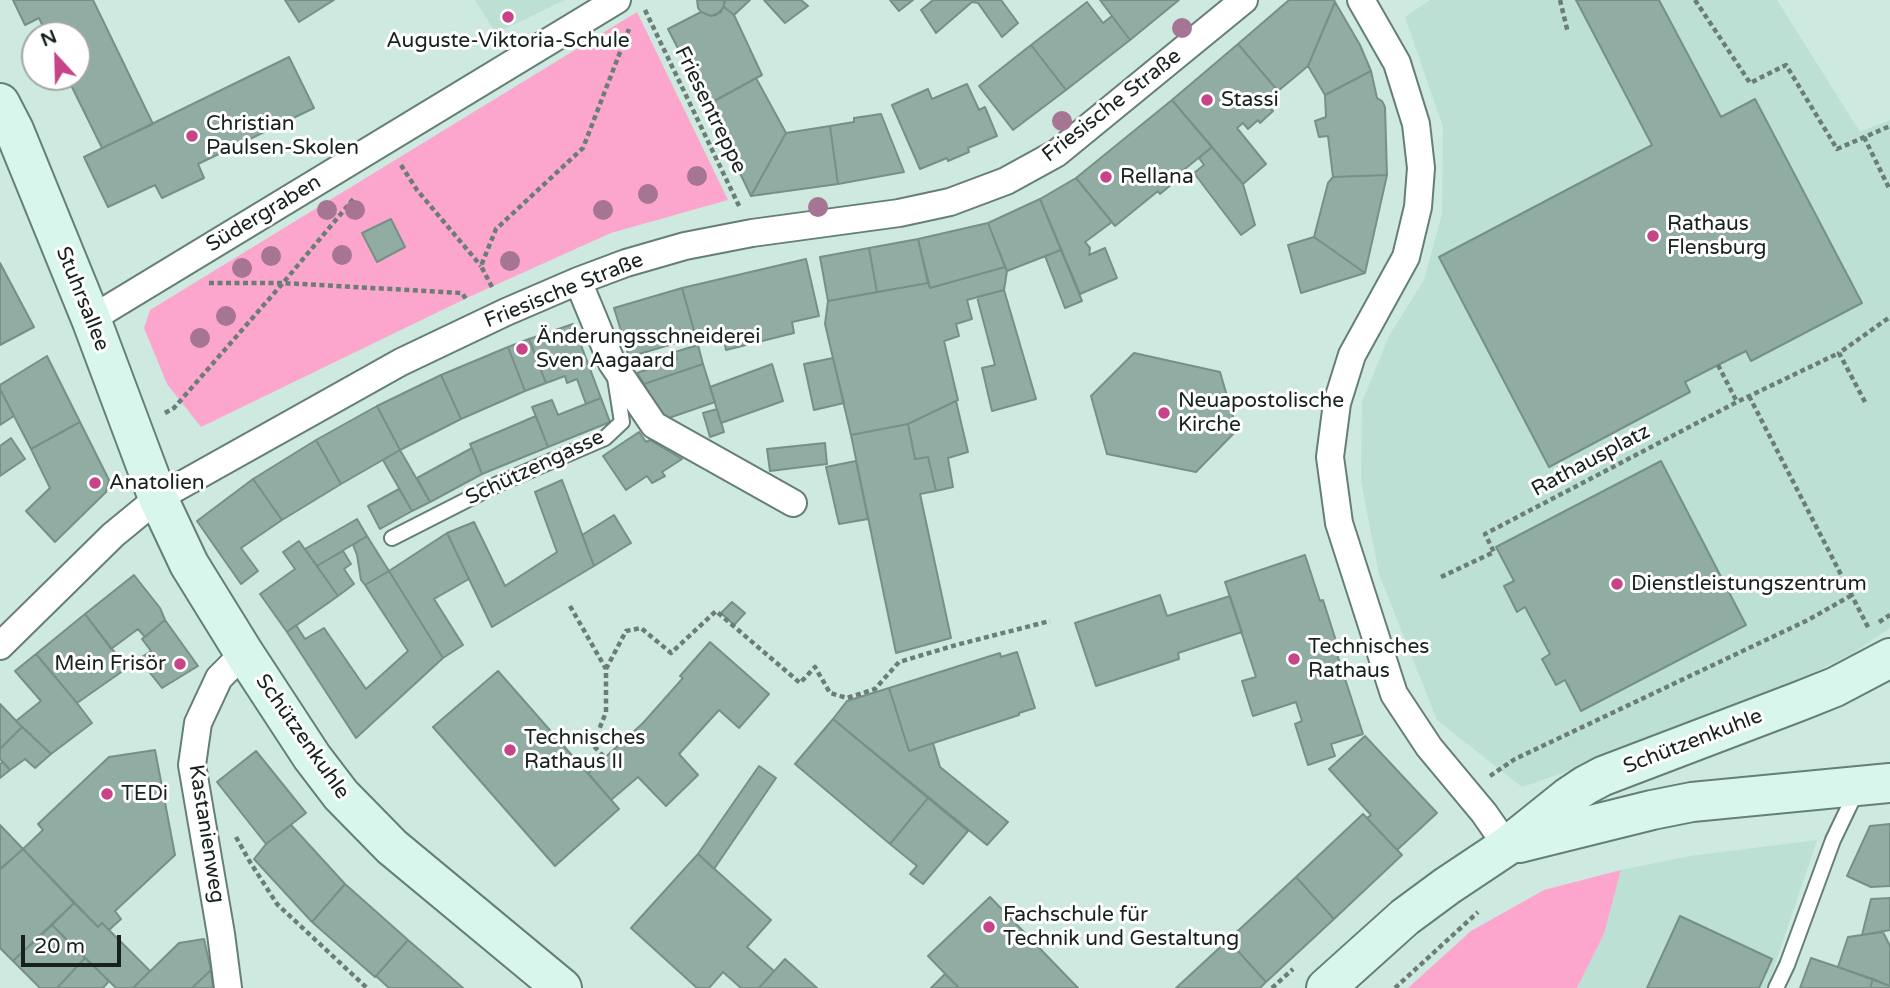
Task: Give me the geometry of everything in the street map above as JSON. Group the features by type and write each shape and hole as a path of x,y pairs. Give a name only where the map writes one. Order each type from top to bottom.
{"main road":[{"name":"Stuhrsallee","path":"0,103 14,130 91,319 158,498"},
{"name":"Schützenkuhle","path":"158,498 189,564 312,757 341,795 392,847 562,988"},
{"name":"Schützenkuhle","path":"1326,988 1405,917 1507,846 1586,785 1602,776 1835,687 1887,659"},
{"name":"Schützenkuhle","path":"1507,846 1692,802 1875,784"}],"street":[{"name":"Südergraben","path":"91,319 617,0"},
{"name":"Friesische Straße","path":"0,646 113,535 158,498 401,362 506,312 626,263 685,246 752,233 900,213 950,202 1006,181 1057,153 1244,0"},
{"path":"1361,0 1397,63 1416,124 1421,168 1418,207 1406,257 1352,355 1337,403 1330,457 1339,523 1394,694 1429,747 1507,846"},
{"name":"Schützengasse","path":"578,281 612,363 654,425 793,503"},
{"name":"Kastanienweg","path":"228,988 192,765 198,723 219,678 244,653"}],"lane":[{"name":"Schützengasse","path":"392,538 498,484 606,438 622,422 612,363"},
{"path":"1776,988 1833,839 1875,784"}],"path":[{"name":"Friesentreppe","path":"640,0 752,233"},
{"path":"1560,0 1568,33"},
{"path":"1695,0 1750,83 1786,65 1837,149 1890,126"},
{"path":"481,266 496,229 583,148 629,29"},
{"path":"1864,136 1890,190"},
{"path":"133,430 174,408 365,185 358,157"},
{"path":"417,190 481,266 506,312"},
{"path":"203,283 283,283 462,293"},
{"path":"1865,402 1839,353 1890,317"},
{"name":"Rathausplatz","path":"1441,577 1494,552 1485,534 1737,402 1839,353"},
{"path":"1718,365 1737,402"},
{"path":"1749,396 1887,659"},
{"path":"1467,792 1515,759 1808,620 1852,595"},
{"path":"570,606 606,670"},
{"path":"605,758 593,744 606,712 606,670 626,632 641,628 671,653 716,611 800,683 815,667 830,693 846,698 875,689 899,662 1050,621"},
{"path":"230,826 276,904 367,988"},
{"path":"1395,988 1486,905"}],"shaded area":[{"name":"Auguste-Viktoria-Schule","path":"475,0 565,0 496,33"},
{"path":"1430,0 1777,0 1860,132 1890,120 1890,628 1852,654 1713,721 1522,787 1437,720 1379,574 1361,481 1362,402 1389,336 1424,280 1442,214 1443,127 1405,17"},
{"path":"637,12 728,200 611,233 471,296 201,427 167,384 144,328 150,310"},
{"path":"1817,840 1767,988 1577,988 1604,934 1621,870 1690,856"},
{"path":"1621,870 1604,934 1577,988 1408,988 1471,931 1544,890"}],"building":[{"path":"13,0 93,0 153,124 102,148 74,91 91,91 91,21 40,21 39,18 23,21"},
{"path":"285,0 334,0 299,22"},
{"path":"697,0 725,2 721,12 711,16 701,12"},
{"path":"724,0 750,0 734,15 724,7"},
{"path":"764,0 801,0 808,6 785,23"},
{"path":"890,0 913,0 899,11"},
{"path":"933,0 1001,0 1018,23 1002,37 978,3 972,2 936,33 921,10"},
{"path":"1100,0 1179,0 1130,40"},
{"path":"1289,0 1335,2 1308,66 1278,91 1238,44"},
{"name":"Rathaus Flensburg","path":"1576,0 1659,0 1721,117 1755,99 1862,303 1751,361 1746,351 1685,382 1690,392 1549,467 1439,257 1652,145"},
{"path":"1087,2 1103,23 1112,16 1130,40 1066,90 1031,45"},
{"path":"1335,2 1360,45 1371,71 1325,95 1308,66"},
{"path":"724,7 734,15 762,75 707,105 668,29 701,12 716,15"},
{"path":"1238,44 1278,91 1265,102 1273,111 1260,123 1258,120 1248,129 1243,123 1237,128 1266,164 1243,184 1172,100"},
{"path":"1031,45 1066,90 1013,130 979,86"},
{"name":"Christian Paulsen-Skolen","path":"289,57 314,108 198,164 204,178 162,198 155,185 108,207 84,157"},
{"path":"1371,71 1377,98 1385,107 1387,175 1333,177 1328,136 1319,137 1315,121 1326,117 1325,95"},
{"path":"756,78 786,133 751,196 707,105"},
{"path":"967,84 979,110 985,107 997,136 968,148 969,152 948,161 947,158 920,169 892,105 928,89 932,99"},
{"path":"1172,100 1212,147 1170,181 1172,184 1160,194 1158,191 1115,226 1076,178"},
{"path":"881,114 904,172 838,184 830,126 854,122 854,118"},
{"path":"830,126 838,184 751,196 786,133"},
{"path":"1212,147 1243,184 1255,225 1241,235 1194,173 1204,165 1199,158"},
{"path":"1387,175 1365,273 1314,237 1328,183 1333,177"},
{"path":"1076,178 1112,222 1085,242 1090,248 1089,255 1105,248 1117,278 1080,294 1040,199"},
{"path":"1040,199 1061,250 1007,271 988,223"},
{"path":"391,219 405,247 377,262 362,233"},
{"path":"988,223 1005,267 930,288 918,239"},
{"path":"1314,237 1365,273 1301,293 1288,245"},
{"path":"918,239 928,283 877,292 869,248"},
{"path":"869,248 877,292 828,301 820,257"},
{"path":"1061,250 1082,301 1065,308 1045,256"},
{"path":"806,259 819,316 792,322 794,333 726,350 724,339 698,345 682,288"},
{"path":"0,263 34,327 0,345"},
{"path":"1005,267 1007,271 1004,290 967,300 972,319 956,324 959,336 944,341 958,400 908,424 851,435 825,324 828,301 928,283 930,288"},
{"path":"682,288 696,337 629,357 614,308"},
{"path":"1004,290 1036,399 992,411 982,368 995,365 977,297"},
{"path":"573,324 601,398 586,404 577,379 567,383 565,376 546,383 529,339"},
{"path":"529,339 546,383 525,391 508,347"},
{"path":"698,345 703,364 644,384 637,373 677,359 675,352"},
{"path":"508,347 525,391 461,419 441,375"},
{"name":"Neuapostolische Kirche","path":"1134,353 1220,372 1237,430 1196,472 1107,454 1091,396"},
{"path":"47,356 80,422 31,449 0,385"},
{"path":"833,358 844,403 814,410 804,364"},
{"path":"703,364 715,402 663,420 644,384"},
{"path":"772,364 783,401 721,423 710,387"},
{"path":"441,375 461,419 400,450 377,406"},
{"path":"0,389 14,416 0,425"},
{"path":"601,398 610,422 548,447 532,407 552,400 558,415"},
{"path":"956,401 968,452 948,458 953,487 936,491 928,457 915,459 908,424"},
{"path":"377,406 400,450 341,484 316,440"},
{"path":"717,409 724,432 710,437 703,413"},
{"path":"536,416 548,447 482,474 470,444"},
{"path":"80,422 109,480 106,492 55,542 26,511 50,488 31,449"},
{"path":"908,424 915,459 928,457 936,491 920,494 951,638 896,653 851,435"},
{"path":"639,432 646,442 650,440 682,459 662,472 665,476 652,483 647,476 626,490 603,456"},
{"path":"11,438 25,459 0,476 0,446"},
{"path":"316,440 341,484 282,520 253,479"},
{"path":"825,443 827,464 770,471 767,449"},
{"path":"472,448 482,474 430,502 417,478"},
{"path":"400,450 430,502 412,511 383,460"},
{"path":"856,461 868,519 839,524 826,467"},
{"name":"Dienstleistungszentrum","path":"1661,461 1746,625 1581,711 1565,680 1556,685 1542,659 1550,654 1525,607 1517,612 1504,586 1514,581 1496,547"},
{"path":"253,479 282,520 241,548 258,571 241,584 197,521"},
{"path":"562,480 594,566 492,627 447,533 474,522 505,586 557,552 535,492"},
{"path":"399,489 412,511 380,529 368,506"},
{"path":"614,515 631,543 594,566 582,535"},
{"path":"357,519 367,536 317,566 305,549"},
{"path":"447,533 469,579 434,599 463,645 443,658 389,571"},
{"path":"367,536 389,571 365,585 361,580 353,545"},
{"path":"299,541 338,596 287,632 260,594 295,569 283,552"},
{"path":"343,551 351,564 344,569 354,584 338,596 317,566"},
{"name":"Technisches Rathaus","path":"1305,555 1320,601 1323,600 1336,641 1333,642 1363,734 1331,744 1335,756 1308,765 1295,724 1302,721 1296,702 1253,716 1242,681 1256,677 1225,582"},
{"path":"389,571 443,658 356,738 287,632 296,625 305,639 324,628 366,689 408,651 365,585"},
{"path":"134,575 160,608 165,620 145,637 138,629 111,649 85,614"},
{"path":"1160,595 1167,616 1230,596 1242,632 1178,653 1179,659 1096,686 1075,623"},
{"path":"732,602 745,613 734,625 721,613"},
{"path":"85,614 127,668 77,703 36,654"},
{"path":"165,620 198,666 162,688 139,659 151,651 142,639"},
{"path":"710,642 769,694 739,728 719,710 679,754 698,775 666,806 638,777 611,800 588,773 643,723 683,678 680,676"},
{"path":"1017,652 1035,708 909,751 889,688 1000,653 1001,657"},
{"path":"36,654 92,723 51,754 16,721 41,701 15,671"},
{"name":"Technisches Rathaus II","path":"498,671 619,809 555,866 433,727"},
{"path":"889,688 909,751 933,743 940,767 1008,822 987,845 833,719 847,701"},
{"path":"0,704 22,727 0,749"},
{"path":"833,719 928,798 890,844 795,764"},
{"path":"22,727 51,754 35,768 25,759 10,770 0,759 0,749"},
{"path":"1365,736 1437,813 1397,850 1367,818 1371,815 1329,769"},
{"path":"155,750 175,855 115,911 121,919 109,930 102,923 98,927 23,849 43,830 38,824 109,757"},
{"path":"256,751 306,813 266,844 217,782"},
{"path":"3,762 10,770 0,778 0,764"},
{"path":"759,766 776,778 714,869 698,854"},
{"path":"928,798 968,831 923,884 910,874 917,866 890,844"},
{"path":"1363,814 1402,855 1334,919 1296,877"},
{"path":"1890,824 1890,886 1871,887 1847,876 1870,826"},
{"path":"0,825 23,849 2,868 0,866"},
{"path":"291,825 345,884 312,922 254,859 266,844"},
{"path":"23,849 74,903 13,961 0,948 0,869"},
{"path":"698,854 771,920 747,947 774,971 759,988 741,988 723,972 709,988 697,988 631,928"},
{"path":"1296,877 1334,919 1266,982 1228,940"},
{"path":"345,884 408,940 375,977 312,922"},
{"name":"Fachschule für Technik und Gestaltung","path":"990,897 1078,988 959,988 928,956"},
{"path":"1890,898 1890,930 1862,935 1871,899"},
{"path":"74,903 98,927 102,923 150,971 133,988 116,988 52,925"},
{"path":"1680,916 1772,959 1759,988 1647,988"},
{"path":"52,925 85,958 57,988 40,988 13,961"},
{"path":"1883,932 1890,946 1890,986 1838,967 1848,937"},
{"path":"204,939 211,970 192,988 133,988 179,943"},
{"path":"408,940 463,988 389,988 376,976"},
{"path":"1228,940 1266,982 1260,988 1176,988"},
{"path":"85,958 109,981 103,988 57,988"},
{"path":"1811,958 1873,979 1870,988 1800,988"},
{"path":"785,959 817,988 759,988"},
{"path":"211,970 213,988 192,988"},
{"path":"945,974 959,988 931,988"},
{"path":"1873,979 1890,986 1890,988 1870,988"}],"place":[{"name":"Auguste-Viktoria-Schule","path":"508,17"},
{"name":"Stassi","path":"1207,100"},
{"name":"Christian Paulsen-Skolen","path":"192,136"},
{"name":"Rellana","path":"1106,177"},
{"name":"Rathaus Flensburg","path":"1653,236"},
{"name":"Änderungsschneiderei Sven Aagaard","path":"522,349"},
{"name":"Neuapostolische Kirche","path":"1164,413"},
{"name":"Anatolien","path":"95,483"},
{"name":"Dienstleistungszentrum","path":"1617,584"},
{"name":"Technisches Rathaus","path":"1294,659"},
{"name":"Mein Frisör","path":"180,664"},
{"name":"Technisches Rathaus II","path":"510,750"},
{"name":"TEDi","path":"107,794"},
{"name":"Fachschule für Technik und Gestaltung","path":"989,927"}]}
